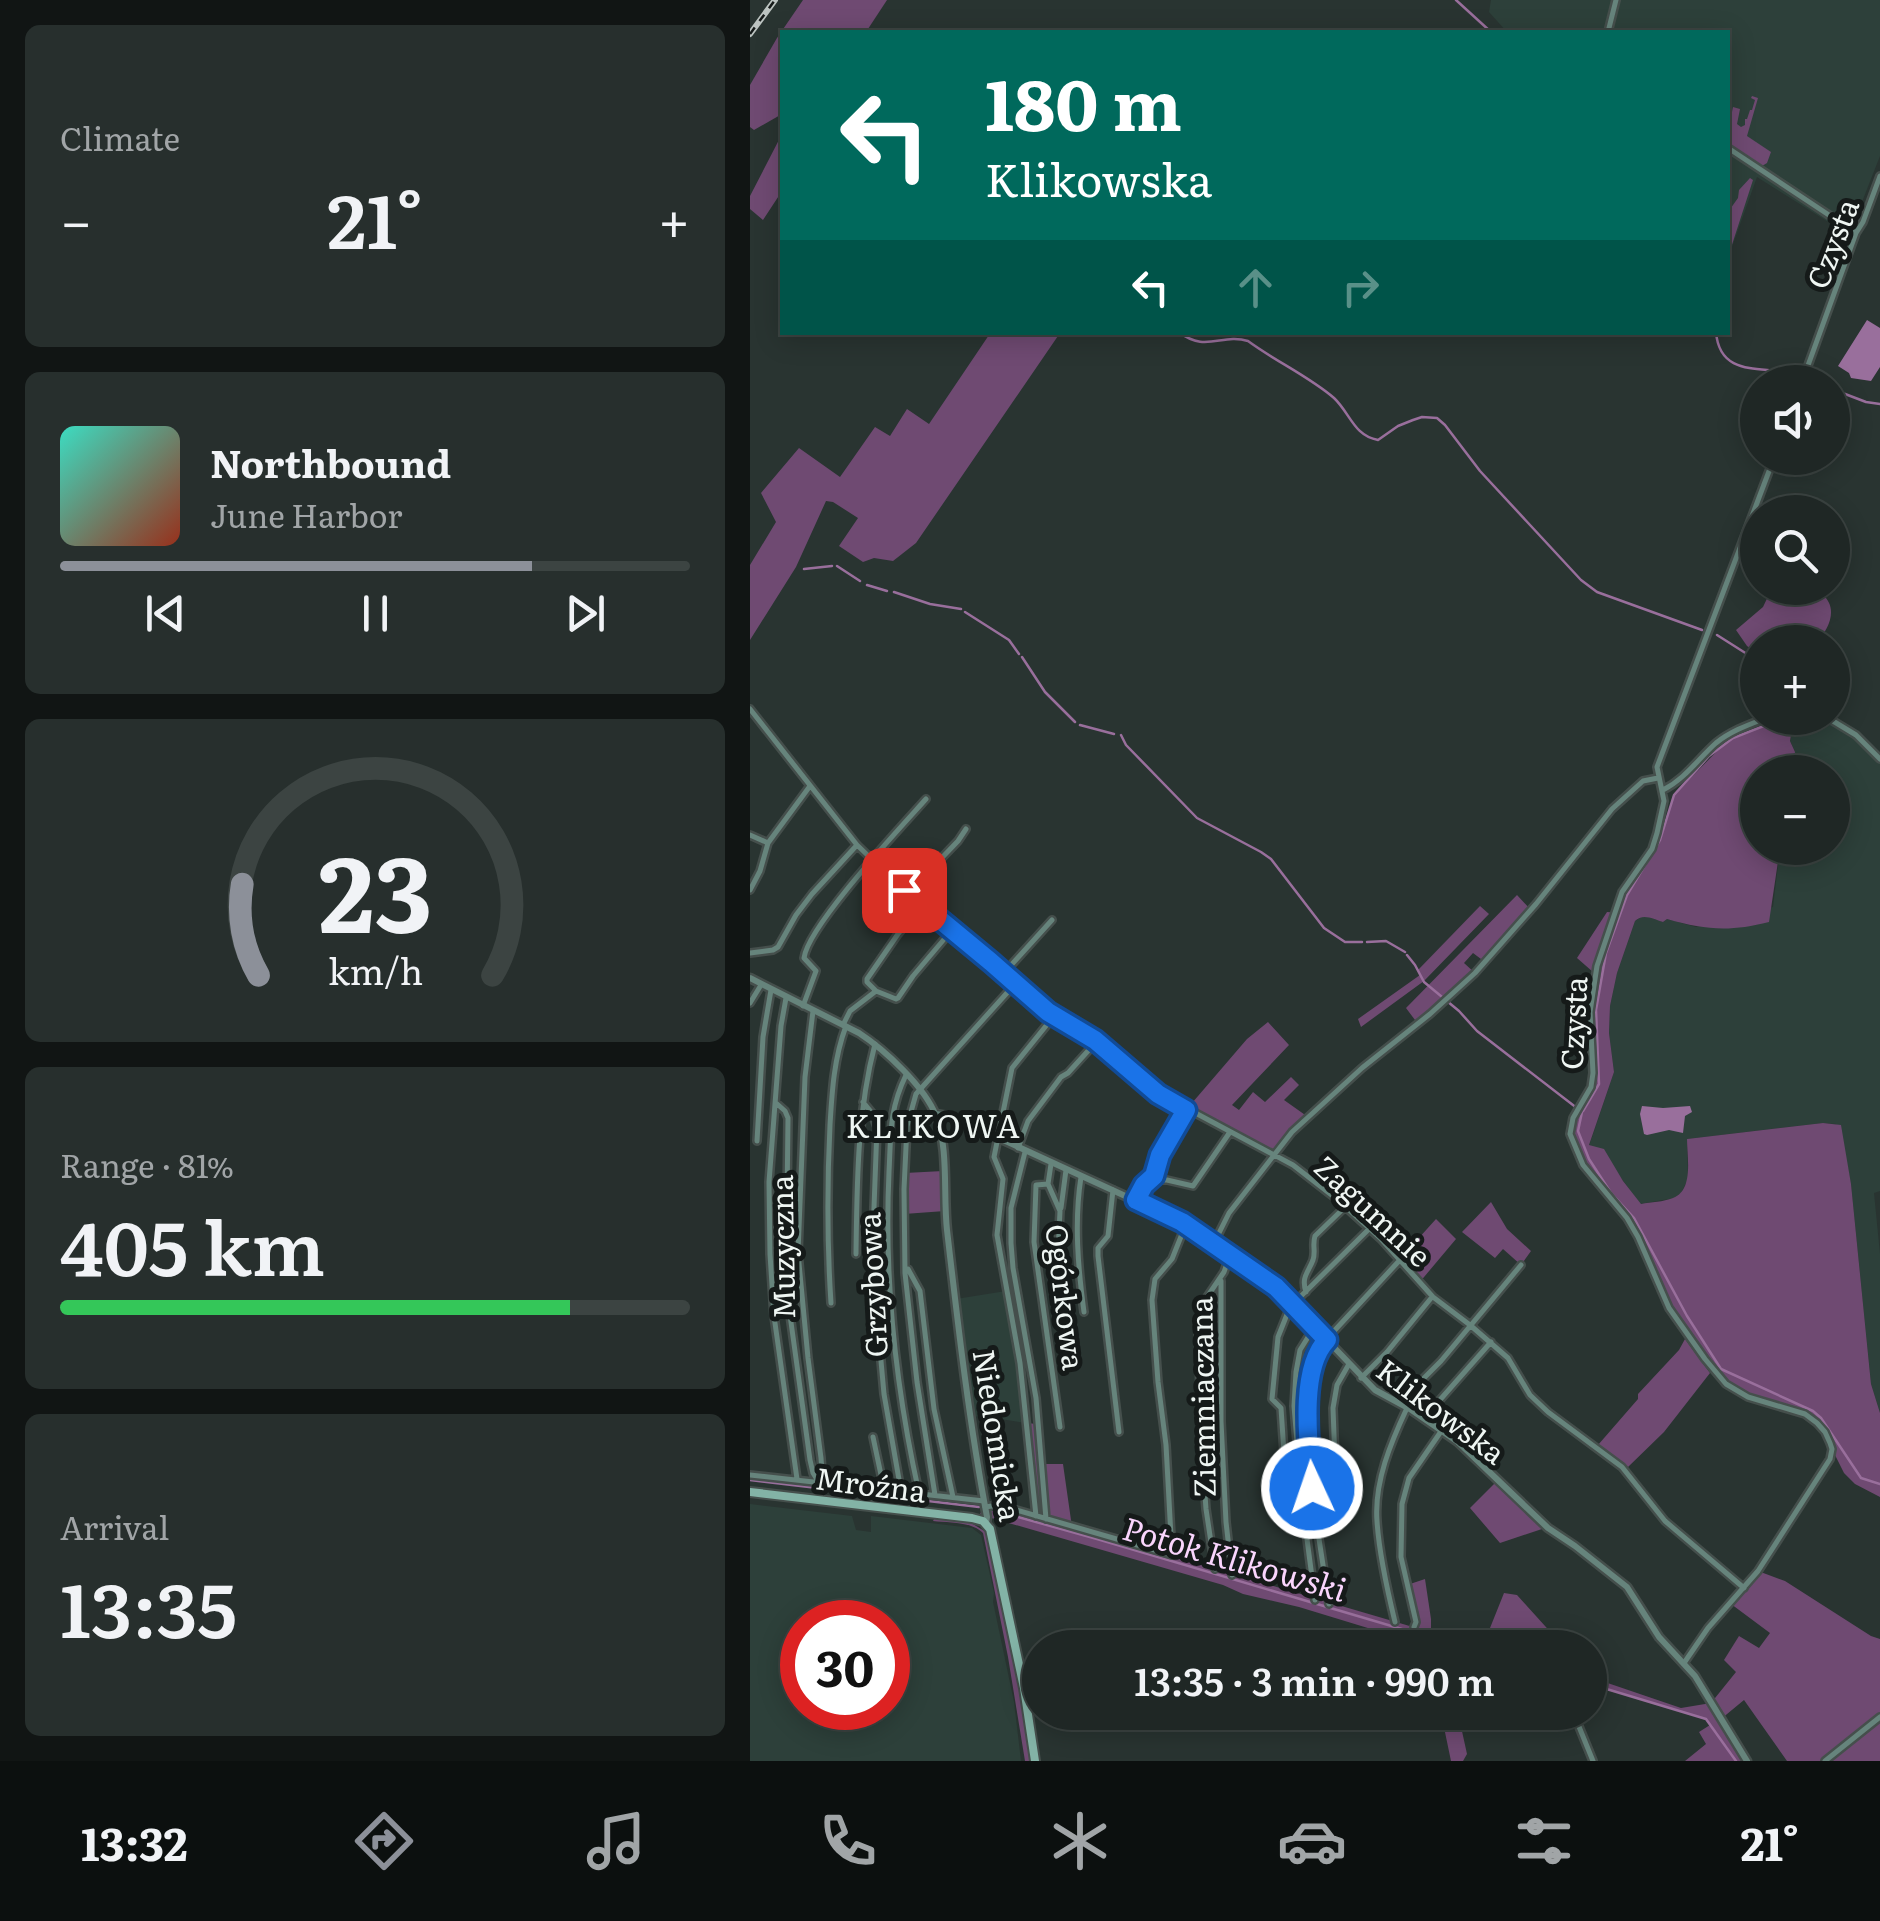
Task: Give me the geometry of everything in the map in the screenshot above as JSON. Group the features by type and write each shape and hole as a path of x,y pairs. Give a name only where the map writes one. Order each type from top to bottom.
{"main road":[{"name":"Mroźna","path":"750,1492 972,1518 986,1523"},
{"name":"Niedomicka","path":"986,1523 1024,1688 1035,1761"}],"street":[{"path":"1608,30 1616,0"},
{"path":"1730,149 1856,233"},
{"name":"Czysta","path":"1808,365 1880,176"},
{"path":"1740,728 1718,742 1677,783 1663,790 1657,766 1768,475"},
{"name":"Zagumnie","path":"750,709 857,845 908,893 1054,1016 1097,1041 1158,1094 1293,1164 1344,1206 1433,1296 1508,1358 1530,1394 1548,1412 1622,1467 1665,1521 1744,1588"},
{"path":"1850,731 1880,759"},
{"path":"1214,1243 1229,1213 1292,1132 1475,973 1612,809 1643,781 1658,778"},
{"path":"750,890 768,843 810,786"},
{"name":"Czysta","path":"1663,790 1664,801 1652,848 1622,892 1597,966 1590,1012 1591,1087 1573,1118 1570,1134 1584,1165 1638,1237 1670,1308 1726,1384 1748,1397 1805,1414 1825,1432 1832,1449 1830,1458 1744,1588"},
{"path":"804,1006 816,971 804,958 808,940 926,799"},
{"path":"908,893 966,829"},
{"path":"750,835 768,843"},
{"path":"750,953 778,947 812,894 857,845"},
{"path":"922,905 867,979 876,991 898,998 951,930"},
{"path":"1004,973 1052,920"},
{"path":"750,978 876,1044 906,1074 936,1114"},
{"path":"935,1495 916,1382 904,1242 908,1126 914,1098 1015,984"},
{"path":"750,1003 760,985"},
{"path":"758,1141 763,1036 771,990"},
{"path":"831,1303 827,1240 834,1070 850,1010 876,991"},
{"path":"786,998 769,1201 771,1286 797,1479"},
{"name":"Muzyczna","path":"813,1011 804,1077 798,1253 822,1458 818,1481"},
{"path":"1036,1516 1020,1363 997,1234 1003,1179 994,1156 1012,1068 1054,1016"},
{"path":"1046,1520 1036,1398 1012,1268 1011,1208 1028,1121 1061,1078 1097,1041"},
{"path":"856,1254 863,1102 876,1044"},
{"name":"Grzybowa","path":"906,1074 895,1098 891,1124 888,1244 897,1359 919,1493"},
{"path":"863,1102 877,1127 872,1261 884,1394 901,1492"},
{"path":"776,1103 788,1118 788,1313 810,1460 818,1481"},
{"path":"1136,1200 1151,1180 1160,1155 1186,1110"},
{"name":"Klikowska","path":"936,1114 953,1117 1186,1224 1276,1287 1375,1390 1442,1430 1548,1528 1627,1587 1658,1637 1695,1676 1747,1761"},
{"name":"Niedomicka","path":"936,1114 941,1133 946,1222 986,1523"},
{"path":"1151,1180 1193,1186 1230,1132"},
{"path":"1051,1164 1048,1184 1060,1212"},
{"path":"1062,1347 1069,1342 1058,1253 1066,1170"},
{"path":"1080,1177 1078,1258 1084,1312"},
{"name":"Ogórkowa","path":"1048,1184 1036,1185 1034,1225 1060,1427"},
{"path":"1113,1190 1108,1236 1098,1248 1098,1256 1119,1432"},
{"path":"1306,1292 1304,1278 1314,1255 1312,1242 1344,1206"},
{"path":"750,1464 751,1475 1000,1505 1172,1556 1152,1300 1155,1279 1172,1259 1186,1224"},
{"path":"1287,1498 1281,1408 1272,1399 1278,1337 1293,1304 1369,1229"},
{"path":"904,1242 909,1273 920,1291 934,1410 953,1497"},
{"name":"Ziemniaczana","path":"1215,1569 1202,1454 1198,1326 1205,1300 1230,1255"},
{"path":"1329,1604 1313,1505 1308,1415 1312,1364 1322,1344 1342,1320 1399,1260"},
{"path":"1394,1622 1376,1520 1381,1478 1391,1442 1422,1380 1521,1264"},
{"name":"Ziemniaczana","path":"1220,1278 1221,1421 1232,1575"},
{"path":"1361,1378 1433,1296"},
{"path":"1315,1326 1300,1350 1294,1406 1315,1600"},
{"path":"1424,1418 1491,1342"},
{"path":"1337,1516 1333,1408 1337,1384 1348,1364"},
{"path":"1414,1628 1416,1622 1400,1557 1402,1504 1409,1478 1442,1430"},
{"path":"873,1437 884,1489"},
{"path":"1684,1662 1744,1588"},
{"path":"1824,1761 1880,1717"},
{"path":"1580,1730 1593,1761"}],"shaded area":[{"path":"803,0 887,0 867,30 782,30"},
{"path":"1491,0 1880,0 1880,156 1849,235 1757,177 1730,252 1730,30 1505,30 1489,12"},
{"path":"780,34 780,115 754,130 750,127 750,85"},
{"path":"1751,98 1758,98 1747,136 1771,152 1762,166 1730,146 1733,107 1740,109 1737,124 1741,127 1752,110 1755,100"},
{"path":"780,138 780,194 763,220 750,209 750,196"},
{"path":"1750,178 1753,180 1730,251 1730,209"},
{"path":"1867,320 1880,328 1880,367 1871,381 1851,378 1850,365 1839,365"},
{"path":"989,335 1059,335 916,543 893,561 874,558 863,562 839,546 858,518 826,501 796,567 750,640 750,565 776,522 761,493 799,448 840,477 875,427 890,436 907,409 929,424"},
{"path":"1830,605 1831,612 1827,625 1742,625 1763,607"},
{"path":"1850,731 1880,759 1880,1191 1874,1193 1880,1254 1880,1413 1871,1384 1851,1184 1836,1124 1687,1139 1688,1179 1681,1193 1675,1198 1640,1204 1600,1149 1589,1146 1614,1072 1610,1006 1635,921 1646,916 1696,927 1773,907 1778,865 1850,865 1850,755 1795,755 1791,735 1850,735"},
{"path":"1791,735 1795,752 1740,755 1740,865 1777,865 1769,922 1718,928 1645,917 1635,921 1610,1006 1614,1072 1589,1145 1604,1149 1641,1204 1680,1194 1687,1181 1687,1139 1823,1123 1841,1125 1851,1184 1871,1384 1880,1413 1880,1497 1855,1484 1844,1473 1821,1427 1811,1419 1748,1397 1726,1384 1669,1308 1632,1229 1594,1180 1572,1140 1573,1118 1592,1080 1590,1014 1596,969 1593,972 1577,958 1607,912 1621,913 1630,888 1660,842 1673,796 1732,738"},
{"path":"1517,895 1531,910 1485,962 1473,953 1464,963 1475,973 1418,1024 1406,1008"},
{"path":"1480,906 1489,914 1424,981 1361,1027 1358,1019 1420,975 1418,970"},
{"path":"1268,1022 1289,1045 1232,1105 1239,1110 1253,1092 1265,1102 1291,1077 1299,1085 1284,1100 1308,1117 1274,1153 1186,1110 1247,1039"},
{"path":"1642,1106 1690,1106 1692,1112 1685,1116 1683,1133 1669,1130 1647,1135 1640,1114"},
{"path":"943,1171 945,1211 904,1214 905,1173"},
{"path":"1491,1202 1507,1229 1531,1251 1521,1265 1503,1249 1495,1258 1462,1232"},
{"path":"1436,1219 1456,1239 1419,1283 1399,1260"},
{"path":"1006,1291 1020,1363 1026,1423 972,1417 956,1299"},
{"path":"1685,1339 1710,1373 1664,1432 1628,1467 1598,1445"},
{"path":"1026,1423 1037,1424 1042,1464 1063,1464 1072,1527 1413,1627 1416,1622 1407,1585 1425,1579 1431,1630 1374,1630 988,1517 986,1523 980,1513 994,1505 1035,1516"},
{"path":"1498,1480 1543,1523 1542,1529 1500,1543 1470,1508"},
{"path":"750,1504 852,1516 856,1530 871,1532 871,1516 972,1528 981,1535 1014,1702 1021,1761 750,1761"},
{"path":"935,1517 968,1521 986,1532 1022,1699 1022,1730 1027,1730 1031,1761 1025,1761 983,1533 966,1524 933,1521"},
{"path":"1758,1571 1785,1581 1880,1639 1880,1761 1787,1761 1744,1700 1721,1719 1747,1761 1685,1761 1706,1744 1699,1732 1710,1725 1706,1719 1607,1689 1607,1683 1681,1708 1711,1703 1736,1672 1724,1660 1739,1636 1759,1648 1770,1633 1731,1604"},
{"path":"1504,1593 1517,1595 1549,1630 1490,1628"},
{"path":"1445,1730 1462,1730 1467,1754 1463,1761 1451,1761"}],"waterway":[{"path":"1456,0 1489,30"},
{"path":"1184,335 1205,342 1248,341 1325,390 1370,438 1378,440 1398,426 1422,417 1437,418 1480,471 1581,580 1597,592 1702,630"},
{"path":"1717,335 1727,358 1740,365"},
{"path":"1850,396 1880,404"},
{"path":"804,569 832,566"},
{"path":"837,566 860,581"},
{"path":"867,585 887,591"},
{"path":"894,592 961,609"},
{"path":"965,612 1009,640 1019,654"},
{"path":"1717,635 1740,650"},
{"path":"1022,657 1045,692 1075,722"},
{"path":"1080,725 1114,734"},
{"path":"1121,735 1126,745 1197,818 1271,859 1324,928 1345,942 1362,942"},
{"path":"1583,1111 1599,1084 1596,1010 1606,953 1627,895 1660,840 1674,795 1709,756 1741,735"},
{"path":"1367,942 1386,941 1405,952"},
{"path":"1407,955 1424,982 1477,1031 1582,1112 1578,1131 1589,1159 1611,1193 1634,1218 1687,1316 1721,1369 1813,1411 1861,1478 1880,1484"},
{"name":"Potok Klikowski","path":"750,1480 979,1507"},
{"name":"Potok Klikowski","path":"993,1510 1405,1630"},
{"name":"Potok Klikowski","path":"1607,1689 1706,1719 1736,1761"}],"railway":[{"path":"750,34 775,0"}],"district":[{"name":"KLIKOWA","path":"934,1124"}],"route":[{"path":"904,890 1026,995 1095,1040 1158,1094 1186,1110 1160,1155 1154,1176 1136,1200 1182,1222 1276,1287 1327,1340 1312,1364 1308,1415 1312,1488"}]}
